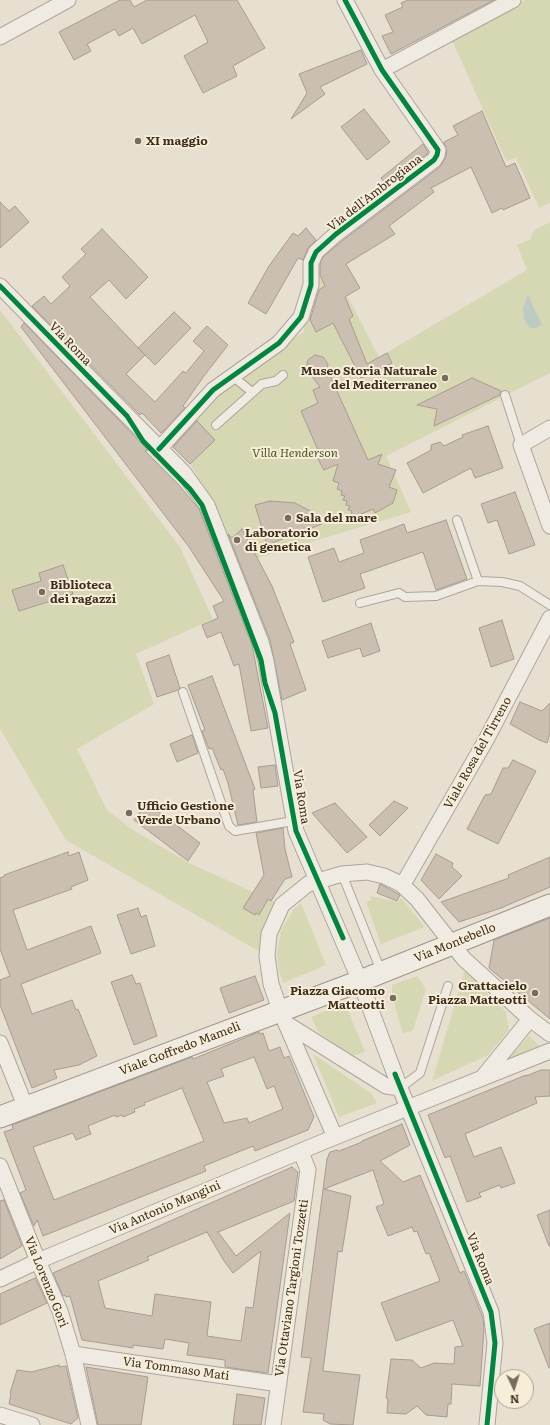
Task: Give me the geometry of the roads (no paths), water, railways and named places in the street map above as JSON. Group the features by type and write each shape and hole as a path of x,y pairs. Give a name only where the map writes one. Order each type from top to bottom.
{"street":[{"path":"0,37 68,0"},
{"path":"345,0 382,70 513,0"},
{"name":"Via dell'Ambrogiana","path":"159,449 213,390 279,343 301,317 311,285 311,263 316,252 336,234 438,156 438,150 382,70"},
{"name":"Via Roma","path":"0,286 183,472 207,505 262,642 277,721 293,821 317,881"},
{"path":"550,428 521,445 550,526"},
{"name":"Viale Rosa del Tirreno","path":"401,884 406,879 486,740 550,618"},
{"path":"550,1034 530,1019 464,959 417,899 401,884 384,876 367,872 342,874 317,881 299,890 282,905 269,934 267,944 268,969 284,1017 333,1138 550,1051"},
{"path":"317,881 360,981 408,1108"},
{"name":"Via Montebello","path":"360,981 550,905"},
{"name":"Viale Goffredo Mameli","path":"0,1117 284,1017 360,981"},
{"path":"284,1017 386,1086 400,1088"},
{"path":"482,1078 530,1019"},
{"path":"0,1043 26,1108"},
{"name":"Via Roma","path":"408,1108 493,1322 494,1343 487,1425"},
{"name":"Via Antonio Mangini","path":"0,1279 38,1261 333,1138"},
{"name":"Via Ottaviano Targioni Tozzetti","path":"273,1425 308,1170 301,1152"},
{"name":"Via Lorenzo Gori","path":"0,1166 38,1261 60,1311 73,1354 89,1425"},
{"name":"Via Tommaso Mati","path":"73,1354 279,1384"},
{"path":"0,1415 32,1425"}],"lane":[{"path":"216,425 262,384 276,381 282,375"},
{"path":"231,376 252,392"},
{"path":"505,396 521,445"},
{"path":"457,520 478,581"},
{"path":"360,603 399,593 405,597 436,596 478,581 502,582 520,586 550,605"},
{"path":"183,692 229,826 235,831 293,821"},
{"path":"342,874 381,972"},
{"path":"400,1088 420,1073 448,986"}],"place":[{"name":"XI maggio","path":"138,141"},
{"name":"Museo Storia Naturale del Mediterraneo","path":"445,378"},
{"name":"Sala del mare","path":"288,518"},
{"name":"Laboratorio di genetica","path":"237,540"},
{"name":"Biblioteca dei ragazzi","path":"42,592"},
{"name":"Ufficio Gestione Verde Urbano","path":"129,813"},
{"name":"Grattacielo Piazza Matteotti","path":"535,993"},
{"name":"Piazza Giacomo Matteotti","path":"393,998"}],"park label":[{"name":"Villa Henderson","path":"295,453"}]}
